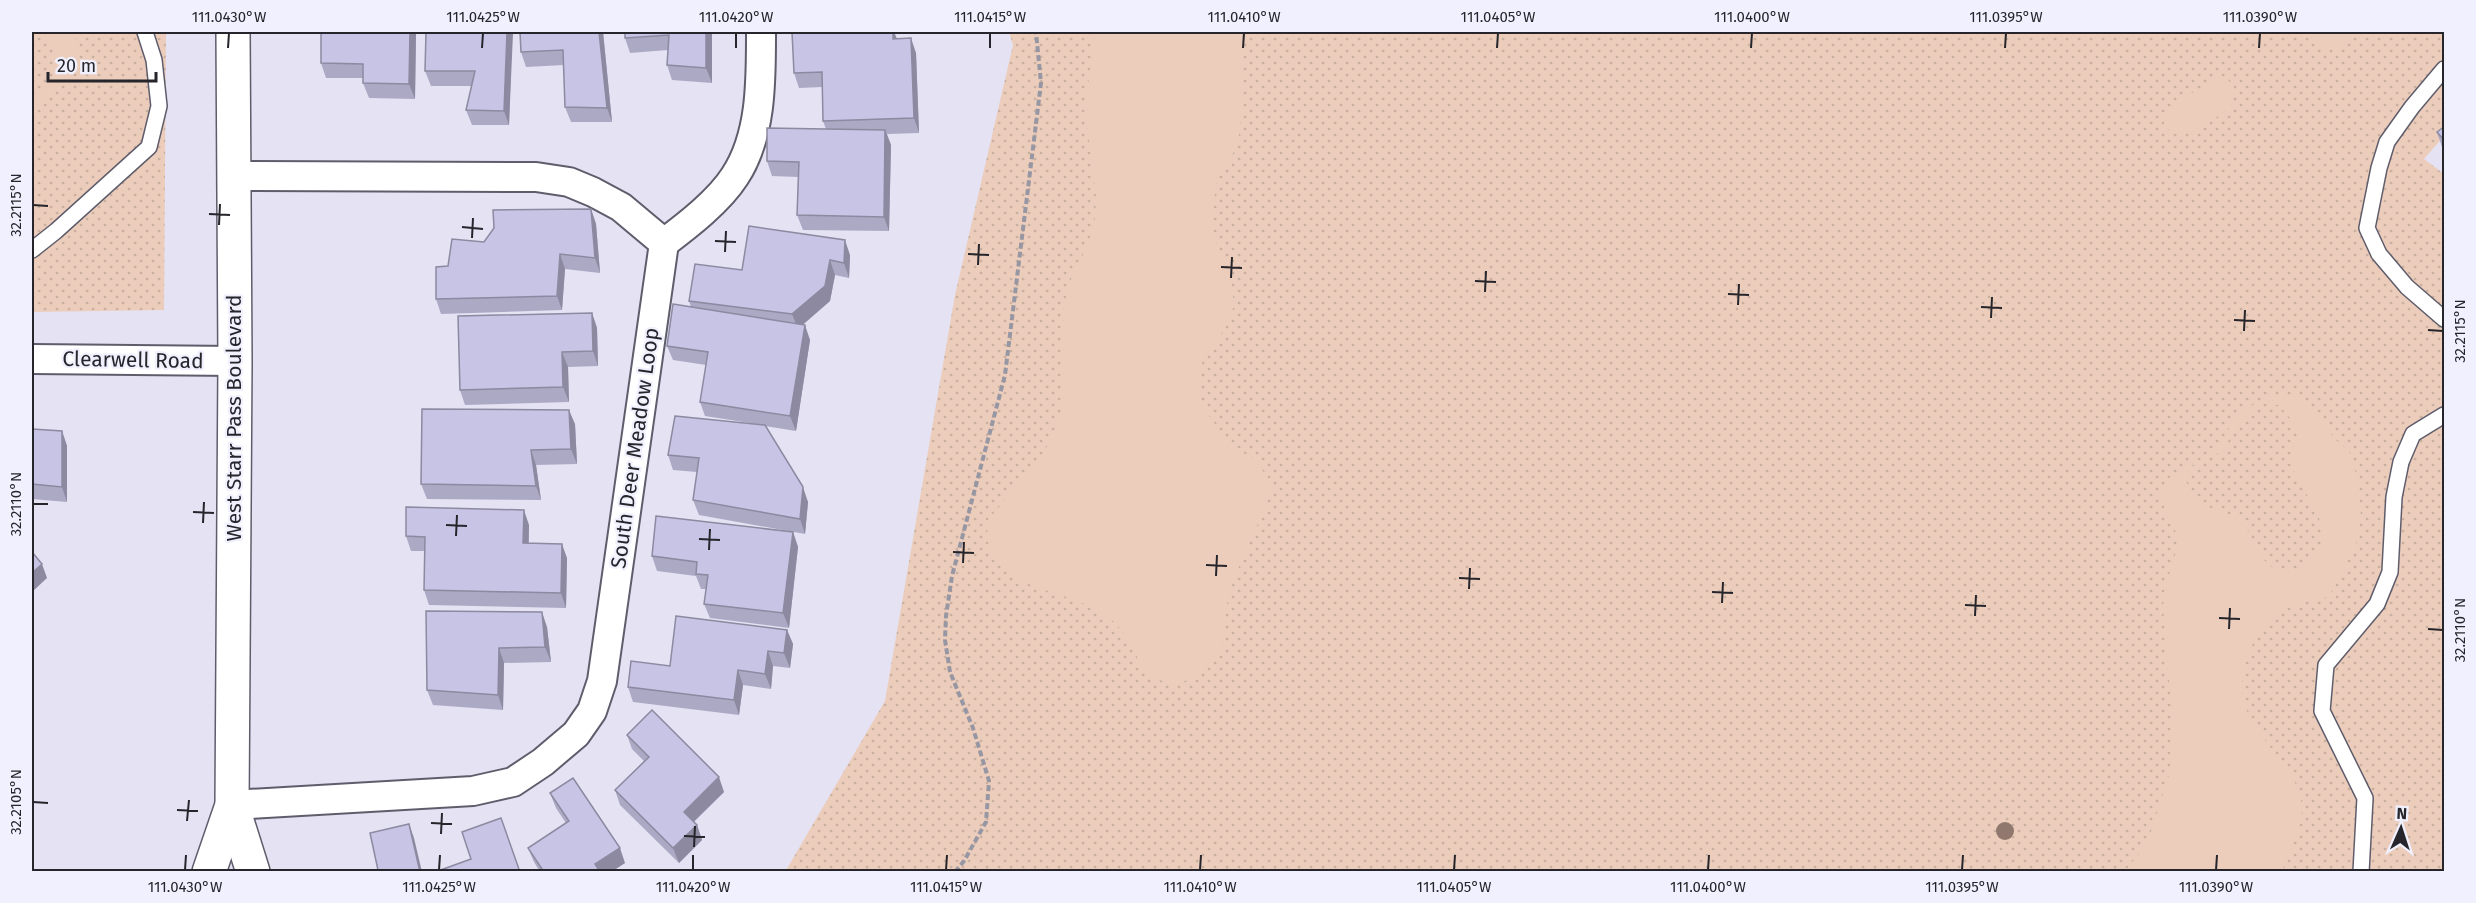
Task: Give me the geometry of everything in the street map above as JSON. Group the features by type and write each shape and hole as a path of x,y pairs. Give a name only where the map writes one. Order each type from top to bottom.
{"street":[{"name":"West Starr Pass Boulevard","path":"233,32 235,361 232,805 253,872"},
{"path":"233,176 536,177 569,182 621,207 664,243 695,220 735,176 753,136 761,83 761,32"},
{"name":"South Deer Meadow Loop","path":"232,805 473,791 513,782 543,762 576,734 592,711 603,681 664,243"},
{"name":"Clearwell Road","path":"32,359 235,361"},
{"name":"West Starr Pass Boulevard","path":"209,872 232,805"}],"lane":[{"path":"32,250 149,147 159,106 154,60 145,32"},
{"path":"2445,69 2412,107 2387,142 2379,168 2367,228 2379,254 2407,287 2445,319"},
{"path":"2361,872 2365,798 2322,711 2326,665 2377,604 2390,572 2394,496 2401,462 2414,434 2445,415"}],"path":[{"path":"955,872 964,861 986,822 989,781 973,728 950,672 945,640 946,616 952,576 1005,375 1041,83 1036,32"}],"shaded area":[{"path":"32,32 166,32 164,310 32,312"},
{"path":"45,32 73,32 79,58 71,76 32,113 32,97 52,82 55,68 53,45"},
{"path":"1009,32 2444,32 2444,136 2424,159 2444,174 2444,871 785,872 885,701 955,295 1013,45"},
{"path":"1095,32 1242,32 1242,98 1238,146 1217,176 1211,228 1232,288 1234,305 1229,322 1202,363 1199,398 1220,431 1236,448 1256,461 1272,484 1230,594 1221,651 1205,670 1177,685 1158,679 1144,671 1125,635 1105,615 1080,602 1027,583 1005,570 992,554 988,535 987,521 1038,461 1051,440 1061,414 1064,304 1072,276 1087,247 1095,218 1096,197 1085,108"},
{"path":"2316,32 2357,32 2346,44 2334,50 2318,46"},
{"path":"2219,76 2228,80 2234,87 2230,107 2199,130 2183,133 2163,127 2167,109"},
{"path":"2273,395 2300,398 2336,440 2349,451 2355,469 2361,516 2356,543 2338,581 2328,597 2293,606 2276,616 2256,639 2244,667 2242,682 2247,711 2261,735 2294,780 2302,806 2300,821 2282,871 2125,871 2147,844 2170,772 2171,703 2163,607 2165,586 2177,545 2175,530 2161,500 2163,487 2169,478 2219,449 2231,424 2247,408","holes":["2264,404 2278,405 2295,427 2297,434 2291,461 2297,478 2319,518 2322,535 2319,551 2314,557 2301,567 2284,573 2268,565 2257,550 2247,529 2234,516 2208,507 2194,498 2186,481 2189,468 2225,448 2232,433 2253,407"]}],"building":[{"path":"321,32 410,32 409,84 363,83 363,64 321,63"},
{"path":"426,32 507,32 504,111 466,110 475,71 425,71"},
{"path":"520,32 599,32 607,108 565,107 563,50 521,52"},
{"path":"625,32 706,32 706,68 667,65 669,35 625,38"},
{"path":"792,32 893,32 893,39 911,38 914,118 823,121 822,72 794,73"},
{"path":"2445,126 2445,141 2437,132"},
{"path":"767,128 885,130 884,217 797,215 799,162 767,161"},
{"path":"591,209 595,258 560,254 557,296 436,299 436,267 448,266 452,239 484,242 494,228 493,210"},
{"path":"749,226 845,240 844,263 830,260 825,286 792,314 689,301 695,264 742,270"},
{"path":"673,304 805,325 790,416 700,402 708,352 667,346"},
{"path":"592,313 593,351 562,352 563,387 460,390 458,316"},
{"path":"422,409 569,410 571,449 531,450 536,486 421,484"},
{"path":"675,416 765,425 803,487 800,519 693,500 699,458 668,455"},
{"path":"32,429 62,431 62,487 32,484"},
{"path":"406,507 524,510 523,543 562,544 561,593 424,590 425,537 406,536"},
{"path":"656,516 793,532 783,613 704,604 708,575 696,574 697,562 652,556"},
{"path":"32,552 42,564 32,573"},
{"path":"426,611 542,612 545,647 499,648 498,695 427,690"},
{"path":"676,616 787,630 784,653 768,651 765,674 738,670 734,700 628,687 631,661 670,666"},
{"path":"652,710 719,777 684,812 697,825 673,848 615,790 649,757 627,735"},
{"path":"573,778 620,848 595,864 600,872 544,872 528,848 569,821 550,793"},
{"path":"501,818 520,872 435,872 471,859 462,832"},
{"path":"409,824 420,872 370,872 378,870 370,833"}]}
